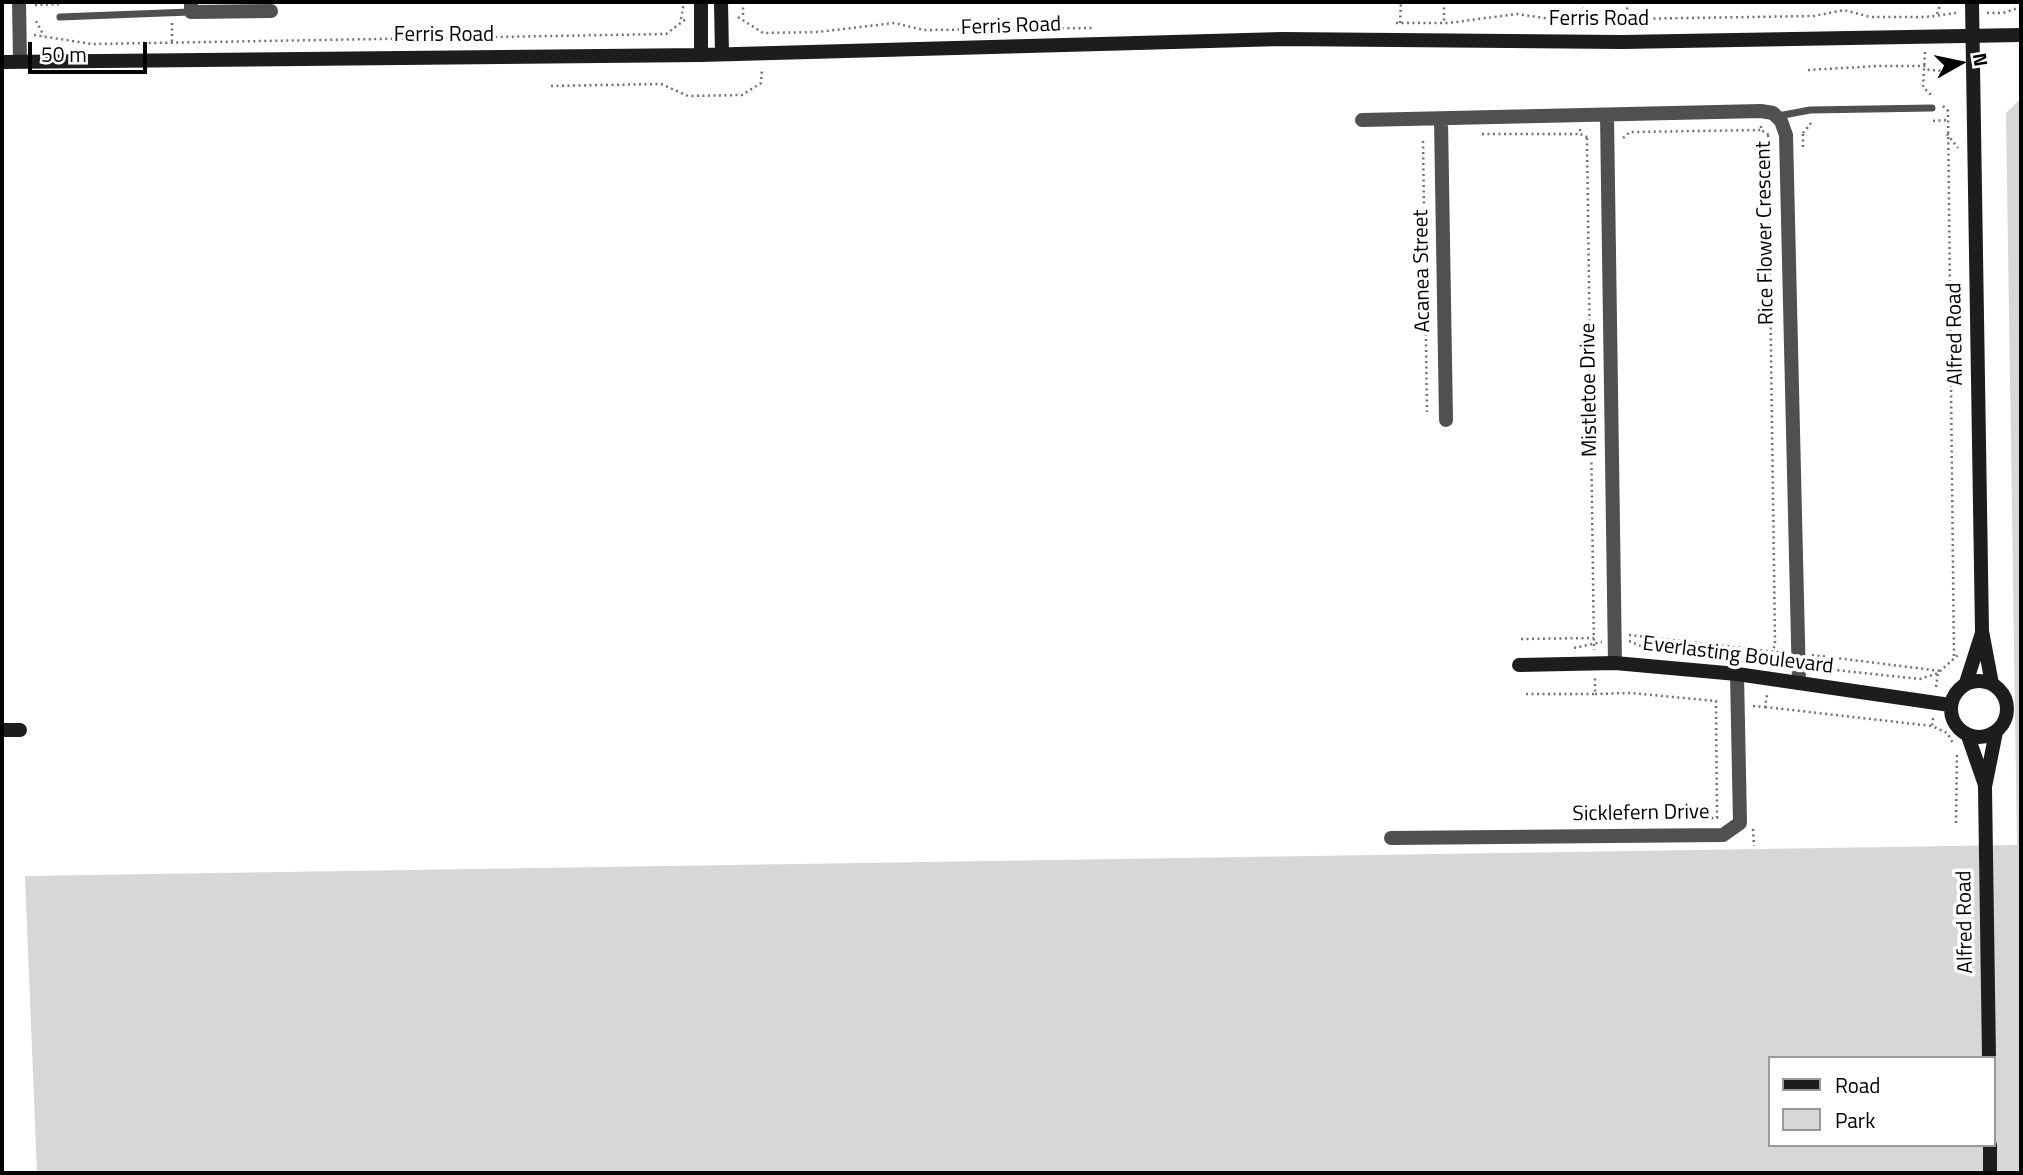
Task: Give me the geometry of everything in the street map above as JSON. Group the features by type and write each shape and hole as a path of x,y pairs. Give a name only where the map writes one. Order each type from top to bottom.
{"street":[{"path":"19,2 20,61"},
{"path":"701,2 701,55"},
{"path":"721,2 722,54"},
{"path":"191,7 271,11"},
{"name":"Alfred Road","path":"1972,7 1982,631 1993,684"},
{"name":"Ferris Road","path":"2,62 762,54 1282,39 1622,42 2021,35"},
{"name":"Rice Flower Crescent","path":"1362,120 1761,111 1778,117 1786,135 1799,683"},
{"name":"Mistletoe Drive","path":"1606,116 1615,663"},
{"name":"Acanea Street","path":"1441,120 1446,421"},
{"name":"Alfred Road","path":"1966,683 1982,631"},
{"name":"Everlasting Boulevard","path":"1519,665 1615,663 1737,674 1950,705"},
{"name":"Sicklefern Drive","path":"1391,838 1723,835 1740,823 1737,674"},
{"path":"1975,681 1993,684 2000,690 2007,707 2006,716 1996,732 1978,738 1968,736 1954,723 1950,705 1953,696 1966,683 1975,681"},
{"path":"2,730 20,730"},
{"name":"Alfred Road","path":"1989,1056 1985,787 1996,732"},
{"name":"Alfred Road","path":"1968,736 1985,787"},
{"path":"1990,1147 1990,1173"}],"lane":[{"path":"60,17 191,7"},
{"path":"1778,117 1810,110 1932,108"}],"path":[{"path":"20,34 92,44 666,34 681,19 684,2"},
{"path":"743,2 743,18"},
{"path":"1400,23 1401,2"},
{"path":"1444,2 1444,23"},
{"path":"1584,2 1584,20"},
{"path":"1627,2 1628,19"},
{"path":"1937,14 1941,2"},
{"path":"1386,24 1444,23 1517,14 1558,20 1584,20 1814,16 1844,10 1870,17 1926,17 1972,7 2003,13 2021,7"},
{"path":"1926,17 1923,87 1948,111 1954,659"},
{"path":"721,18 743,18 763,33 818,32 894,23 925,30 1092,28"},
{"path":"681,19 701,19"},
{"path":"551,86 661,84 688,96 742,94 761,83 763,33"},
{"path":"1808,70 1924,66 1929,70 1949,71"},
{"path":"1761,111 1761,131"},
{"path":"1580,116 1580,134 1587,138 1623,138 1630,132 1761,131 1768,135 1803,134 1811,123"},
{"path":"1920,121 1947,120"},
{"path":"1765,707 1775,642 1768,135"},
{"path":"1587,138 1595,694"},
{"path":"1423,141 1427,412"},
{"path":"1521,639 1594,638"},
{"path":"1932,726 1941,671 1959,653"},
{"path":"1810,655 1941,671"},
{"path":"1526,694 1630,693 1716,701 1717,818 1610,820"},
{"path":"1750,705 1932,726 1947,733 1961,755"},
{"path":"1956,823 1957,748"}],"green space":[{"path":"2021,98 2021,1173 37,1173 25,876 2017,845 2006,113"}]}
